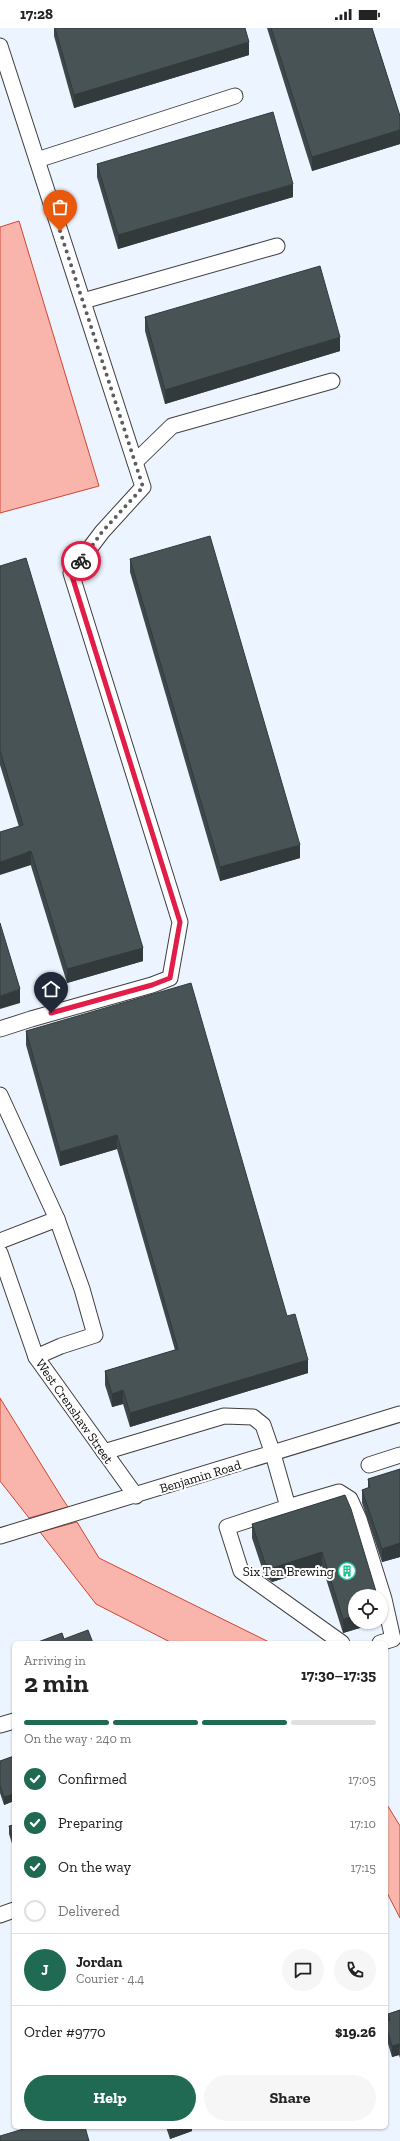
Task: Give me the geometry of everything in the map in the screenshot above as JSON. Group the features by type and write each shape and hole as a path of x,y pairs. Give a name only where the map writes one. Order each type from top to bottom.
{"street":[{"path":"0,46 143,487 102,532 71,573 180,922 170,978 152,985 31,1018 0,1029"},
{"path":"37,160 235,96"},
{"path":"83,301 277,246"},
{"path":"135,462 172,426 332,381"},
{"path":"0,1094 57,1219 82,1289 94,1335 61,1346 36,1357"},
{"path":"0,1241 57,1219"},
{"name":"West Crenshaw Street","path":"0,1253 36,1357 136,1496"},
{"name":"Benjamin Road","path":"0,1536 136,1496 400,1414"},
{"path":"104,1452 224,1416 235,1415 253,1417 262,1425 273,1454 288,1507"},
{"path":"369,1465 400,1455"},
{"path":"339,1641 240,1570 227,1528 288,1507 339,1492 350,1499 359,1519 384,1599 394,1639 387,1641"},
{"path":"0,1725 12,1722"},
{"path":"0,1915 12,1911"}],"shaded area":[{"path":"19,221 99,486 0,513 0,227"},
{"path":"0,1398 68,1507 29,1518 0,1481"},
{"path":"77,1522 99,1558 267,1641 168,1641 96,1604 40,1532"},
{"path":"388,1806 400,1826 400,1918 388,1895"}],"building":[{"path":"55,28 245,28 249,42 74,95"},
{"path":"271,28 372,28 400,116 400,130 312,157"},
{"path":"273,112 293,184 118,235 97,164"},
{"path":"320,266 340,337 165,390 145,317"},
{"path":"210,536 300,845 220,867 130,559"},
{"path":"26,558 143,948 67,969 31,851 0,862 0,832 23,825 0,751 0,566"},
{"path":"0,923 20,989 0,996"},
{"path":"191,983 287,1316 295,1314 308,1360 130,1413 123,1390 112,1394 105,1371 178,1349 117,1135 60,1152 26,1031"},
{"path":"400,1469 400,1543 382,1549 362,1490 370,1487 368,1479"},
{"name":"Six Ten Brewing","path":"345,1495 351,1509 375,1589 348,1589 348,1618 343,1619 322,1552 272,1568 265,1563 252,1524"},
{"path":"88,1630 92,1641 41,1641 62,1633 64,1639"},
{"path":"12,1757 12,1795 4,1797 0,1785 0,1761"},
{"path":"12,1825 12,1836 9,1826"},
{"path":"400,2010 400,2047 399,2044 392,2046 388,2033 388,2020 390,2020 388,2014"},
{"path":"23,2129 86,2129 89,2141 0,2141 0,2136"}],"way so far":[{"path":"60,231 143,487 102,532 81,561"}],"place":[{"name":"Six Ten Brewing","path":"347,1571"}],"route":[{"path":"51,1013 152,985 170,978 180,922 71,573 81,561"}]}
